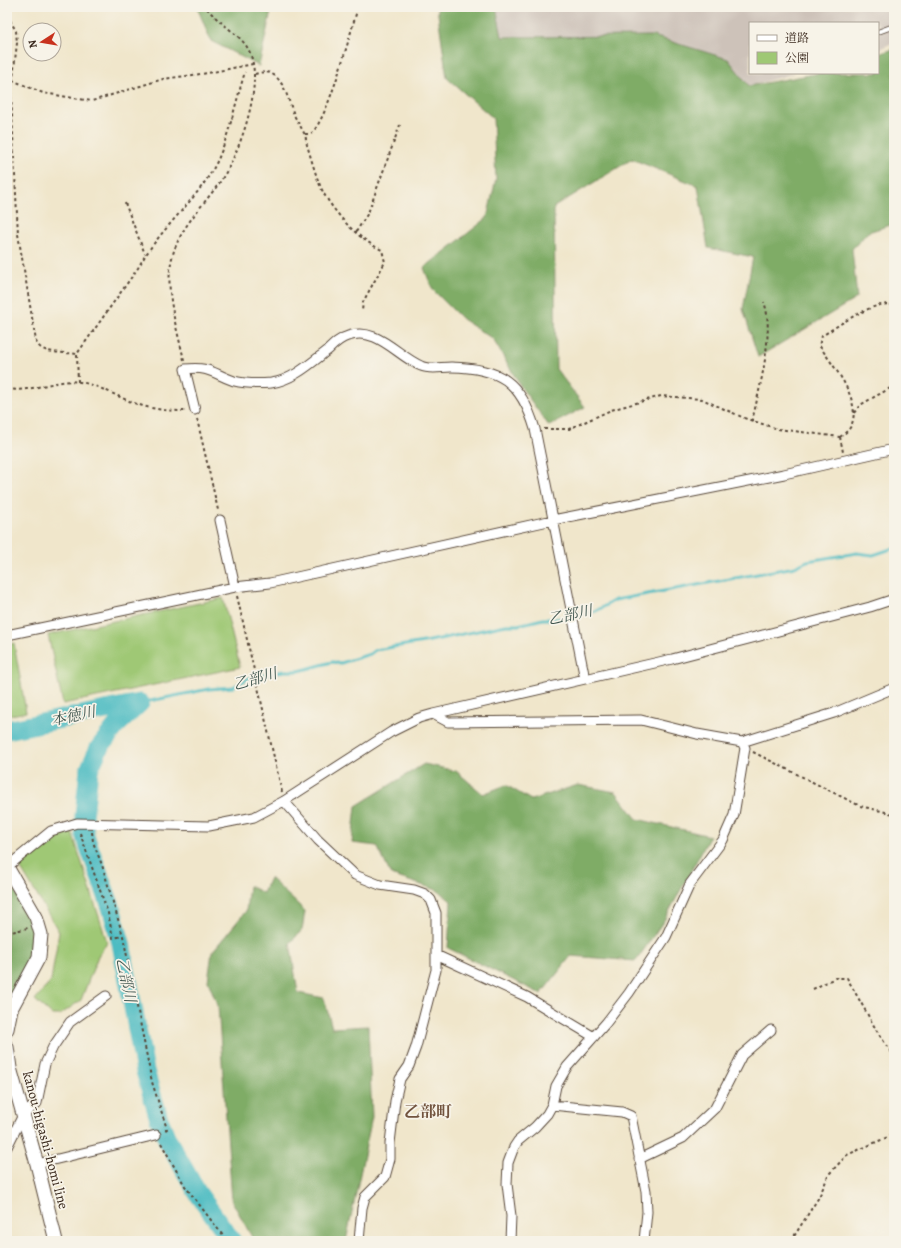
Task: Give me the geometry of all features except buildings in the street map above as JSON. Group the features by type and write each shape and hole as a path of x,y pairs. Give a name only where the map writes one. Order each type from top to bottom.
{"main road":[{"path":"7,867 24,894 39,926 41,934 39,957 9,1012 7,1029"},
{"name":"kanou-higashi-homi line","path":"7,1047 10,1068 37,1164 56,1241"}],"street":[{"path":"195,410 186,369 200,367 243,383 256,384 279,381 308,365 337,341 347,336 360,334 382,340 425,368 473,368 497,374 506,379 515,388 526,404 535,429 585,679"},
{"path":"7,635 235,587 270,583 553,520 777,476 894,449"},
{"path":"220,520 235,587"},
{"path":"7,867 51,831 77,823 92,822 209,826 254,816 284,801 391,732 419,718 672,659 870,607 894,599"},
{"path":"433,714 448,722 640,720 743,745 834,713 894,688"},
{"path":"510,1241 512,1216 507,1184 510,1156 518,1141 543,1119 552,1105 556,1086 567,1066 594,1037 629,993 666,937 690,884 723,840 734,815 743,745"},
{"path":"284,801 318,840 355,875 380,885 414,890 425,894 431,900 436,913 436,970 416,1047 409,1066 400,1079 395,1101 390,1143 390,1160 385,1177 366,1197 362,1208 358,1241"},
{"path":"436,955 527,997 594,1037"},
{"path":"7,1147 23,1115 37,1103 45,1064 53,1047 70,1022 106,996"},
{"path":"639,1159 683,1138 715,1108 742,1055 771,1030"},
{"path":"552,1105 627,1113 632,1120 646,1191 648,1212 644,1241"},
{"path":"37,1164 156,1134"}],"lane":[{"path":"879,32 894,26"}],"path":[{"path":"186,369 170,293 169,278 172,258 178,240 220,181 232,161 241,141 253,93 254,64 247,46 212,15 206,7"},
{"path":"305,134 311,134 320,121 330,95 358,7"},
{"path":"7,15 16,31 17,43 12,80 12,114 18,234 37,346 43,350 77,354"},
{"path":"12,80 43,93 92,102 163,79 208,73 254,64"},
{"path":"78,382 77,354 138,268 145,254 192,199 212,170 219,155 244,72"},
{"path":"254,74 263,72 270,73 276,77 284,89 294,115 305,134 316,174 324,193 341,219 363,240 382,250 385,256 385,262 362,302 362,311"},
{"path":"356,232 368,213 400,124"},
{"path":"125,203 145,254"},
{"path":"752,421 767,337 766,310 764,302"},
{"path":"854,413 846,385 819,341 822,336 870,308 884,304 894,306"},
{"path":"7,389 17,391 36,389 65,382 78,382 144,406 175,411 195,410 220,520"},
{"path":"840,437 851,426 854,413 860,405 894,386"},
{"path":"535,429 569,429 611,410 661,396 702,399 752,421 778,429 840,437"},
{"path":"840,437 844,460"},
{"path":"235,587 284,801"},
{"path":"743,745 860,806 894,814"},
{"path":"92,822 93,842 123,936 152,1082 167,1129"},
{"path":"77,823 108,913 113,938 123,936"},
{"path":"7,933 39,926"},
{"path":"813,989 836,978 847,978 878,1033 894,1056"},
{"path":"791,1241 819,1197 829,1174 847,1155 890,1136 894,1128"},
{"path":"156,1134 185,1186 227,1241"}],"shaded area":[{"path":"496,7 894,7 894,42 879,50 879,22 749,22 749,74 792,74 749,86 728,59 650,36 501,37"}],"green space":[{"path":"197,7 272,7 259,66 211,41"},
{"path":"437,7 496,7 502,37 653,36 728,59 749,86 815,74 879,74 879,54 894,49 894,224 868,232 852,249 857,298 758,357 743,309 753,257 708,248 698,186 632,159 554,207 556,369 585,407 549,426 521,387 493,339 462,319 433,290 424,268 487,218 496,179 493,118 447,78"},
{"path":"223,598 240,667 63,704 48,635"},
{"path":"14,643 26,712 7,716 7,645"},
{"path":"424,764 456,771 483,794 506,785 531,800 578,785 616,792 637,819 710,836 665,919 636,961 571,956 541,994 448,948 451,901 437,890 391,875 377,846 352,843 356,806"},
{"path":"71,829 107,942 98,956 81,1000 60,1015 52,1015 35,1000 51,981 59,932 20,867 43,845"},
{"path":"7,878 29,915 35,935 33,955 12,996 7,995"},
{"path":"270,878 305,911 302,930 290,943 298,993 324,998 332,1028 368,1026 372,1117 346,1241 254,1241 232,1201 218,1006 208,981 212,952 246,911 249,886 263,893"}],"waterway":[{"name":"乙部川","path":"140,703 209,689 233,687 249,678 284,671 299,671 332,662 341,663 370,654 375,650 430,641 506,625 518,625 543,619 555,619 596,611 615,600 795,567 807,561 857,553 873,555 894,548"},
{"name":"乙部川","path":"140,703 116,726 99,748 89,770 84,816 85,836 111,907 121,943 145,1071 159,1119 167,1139 197,1192 232,1241"},
{"name":"本徳川","path":"7,730 140,703"}],"district":[{"name":"乙部町","path":"428,1111"}]}
